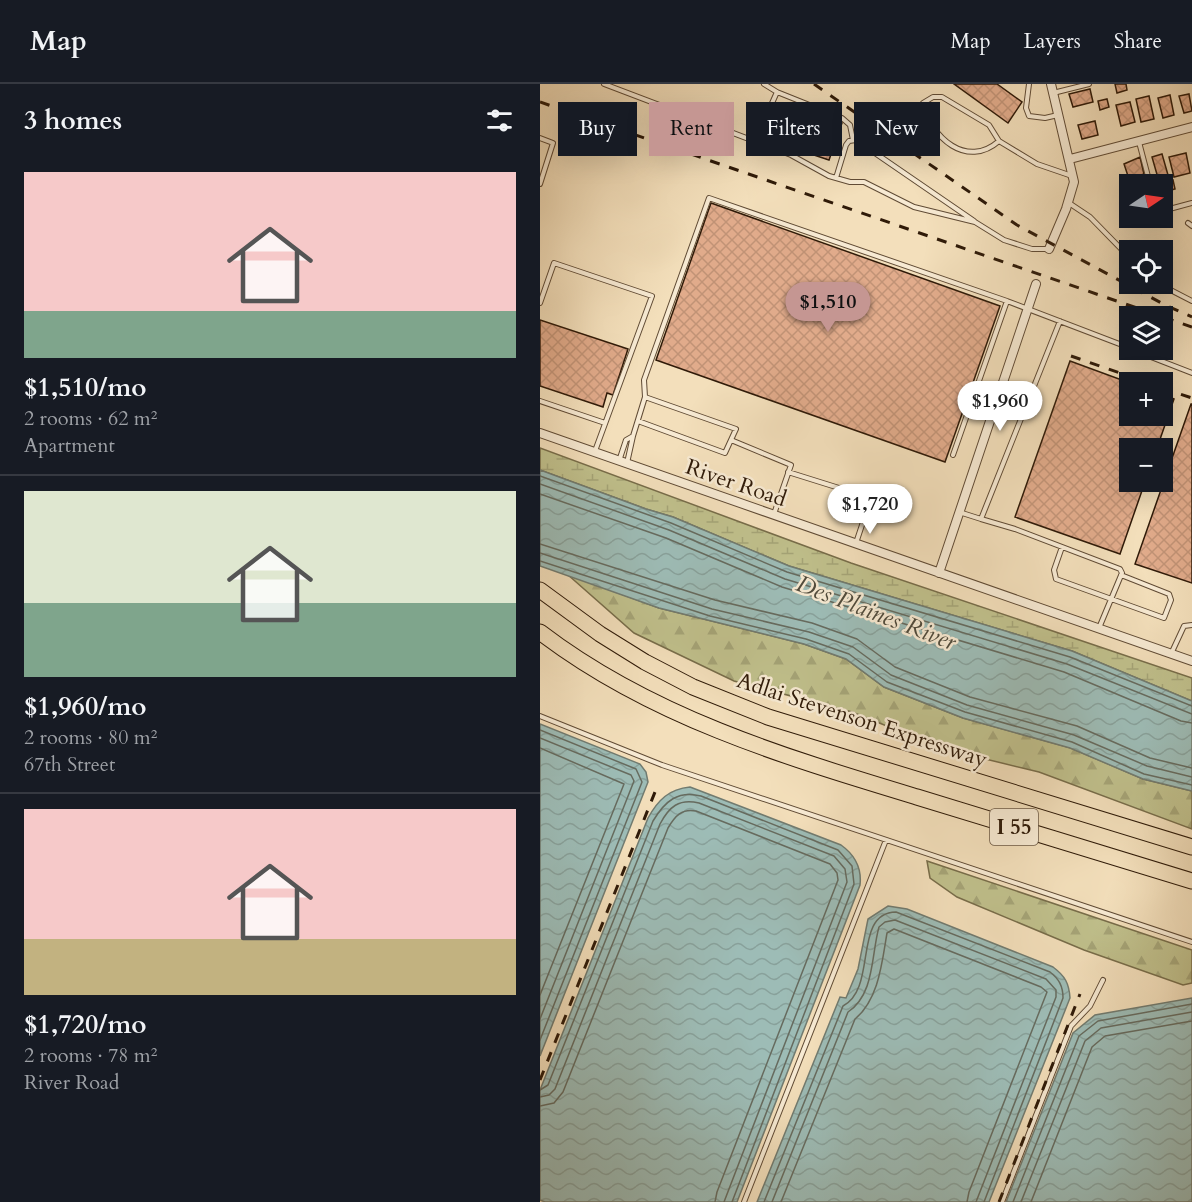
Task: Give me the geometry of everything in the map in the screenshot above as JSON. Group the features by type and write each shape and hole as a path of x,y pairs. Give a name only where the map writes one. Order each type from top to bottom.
{"highway":[{"name":"Adlai Stevenson Expressway","path":"540,590 600,634 693,687 768,717 1192,847"},
{"name":"I 55","path":"540,632 578,661 686,719 836,772 1192,881"}],"street":[{"path":"1049,249 1068,203 1073,177 1051,84"},
{"path":"1070,159 1192,127"},
{"path":"939,573 1036,284"},
{"name":"River Road","path":"540,433 1192,661"}],"lane":[{"path":"604,84 746,138"},
{"path":"764,84 777,92 842,118 850,125 853,140 1004,240 1032,249 1049,249"},
{"path":"1029,84 1026,108 1029,116 1045,118 1059,115"},
{"path":"1053,93 1089,84"},
{"path":"773,102 777,92"},
{"path":"999,141 988,151 966,152 956,148 947,143 932,127 923,103 933,97 942,97 989,125 999,141 1037,164 1073,177"},
{"path":"540,138 554,143 540,184"},
{"path":"836,178 846,145 853,140"},
{"path":"1139,141 1147,174"},
{"path":"788,156 836,178 864,182 914,207 975,222"},
{"path":"623,462 645,397 644,380 709,198 1028,308 1119,344"},
{"path":"1068,203 1090,217 1119,247"},
{"path":"1173,208 1192,203"},
{"path":"540,303 554,263 652,296 595,451"},
{"path":"1173,291 1192,301"},
{"path":"954,456 1007,301"},
{"path":"981,519 1060,321"},
{"path":"1159,360 1192,373"},
{"path":"638,421 725,453 736,429 645,397"},
{"path":"540,401 605,423"},
{"path":"623,462 626,440 633,435"},
{"path":"731,440 791,465 774,515"},
{"path":"788,472 871,498 855,543"},
{"path":"959,512 1120,569 1121,575 1098,628"},
{"path":"1062,547 1054,570 1056,579 1164,618 1171,600 1168,594 1121,575"},
{"path":"1171,654 1184,626 1192,625"},
{"path":"540,716 662,765 1192,942"},
{"path":"744,1202 886,840"},
{"path":"1002,1202 1071,1026 1090,1006 1103,980"}],"green space":[{"path":"540,448 851,563 1192,678 1192,701 1072,651 789,566 673,517 540,470"},
{"path":"567,574 659,608 804,644 846,659 884,687 963,718 1071,748 1143,779 1192,791 1192,829 1039,772 944,749 852,712 734,681 634,633"},
{"path":"927,861 1192,950 1192,983 1183,985 1084,950 957,897 930,878"}],"water":[{"name":"Des Plaines River","path":"540,470 673,517 789,566 1072,651 1192,701 1192,791 1143,779 1070,748 963,718 884,687 846,659 804,644 659,608 540,566"},
{"path":"540,724 640,764 646,772 648,782 540,1056"},
{"path":"690,787 841,845 856,862 860,873 860,885 737,1202 545,1202 540,1200 540,1090 648,818 665,796 676,790"},
{"path":"888,906 907,909 1053,967 1061,974 1069,988 1070,998 989,1202 757,1202 840,997 846,998 858,969 868,919"},
{"path":"1192,998 1192,1202 1006,1202 1073,1033 1095,1015"}],"building":[{"path":"954,84 997,84 1022,102 1008,123"},
{"path":"1115,84 1126,84 1127,90 1117,93"},
{"path":"1090,89 1093,102 1073,107 1069,94"},
{"path":"1189,94 1192,111 1184,113 1179,96"},
{"path":"1170,95 1174,115 1163,118 1158,98"},
{"path":"1149,96 1154,119 1141,122 1136,99"},
{"path":"1107,99 1109,107 1100,110 1098,101"},
{"path":"1130,102 1135,122 1121,126 1116,105"},
{"path":"1095,121 1098,135 1082,139 1078,125"},
{"path":"1186,153 1190,173 1174,177 1169,157"},
{"path":"1162,154 1168,174 1157,174 1152,157"},
{"path":"817,156 830,156 829,160"},
{"path":"1140,157 1144,174 1127,174 1124,164"},
{"path":"711,203 1000,306 945,462 656,360"},
{"path":"540,320 628,349 613,395 607,393 603,407 540,386"},
{"path":"1070,361 1119,379 1119,426 1165,426 1160,438 1119,438 1119,492 1142,492 1120,554 1015,517"},
{"path":"1192,404 1192,583 1135,564 1160,492 1173,492 1173,455"}],"railway":[{"path":"814,84 1017,225 1165,305 1192,317"},
{"path":"540,102 1192,327"},
{"path":"1071,356 1119,373"},
{"path":"1173,392 1192,398"},
{"path":"540,1080 655,792"},
{"path":"999,1202 1080,994"}]}
